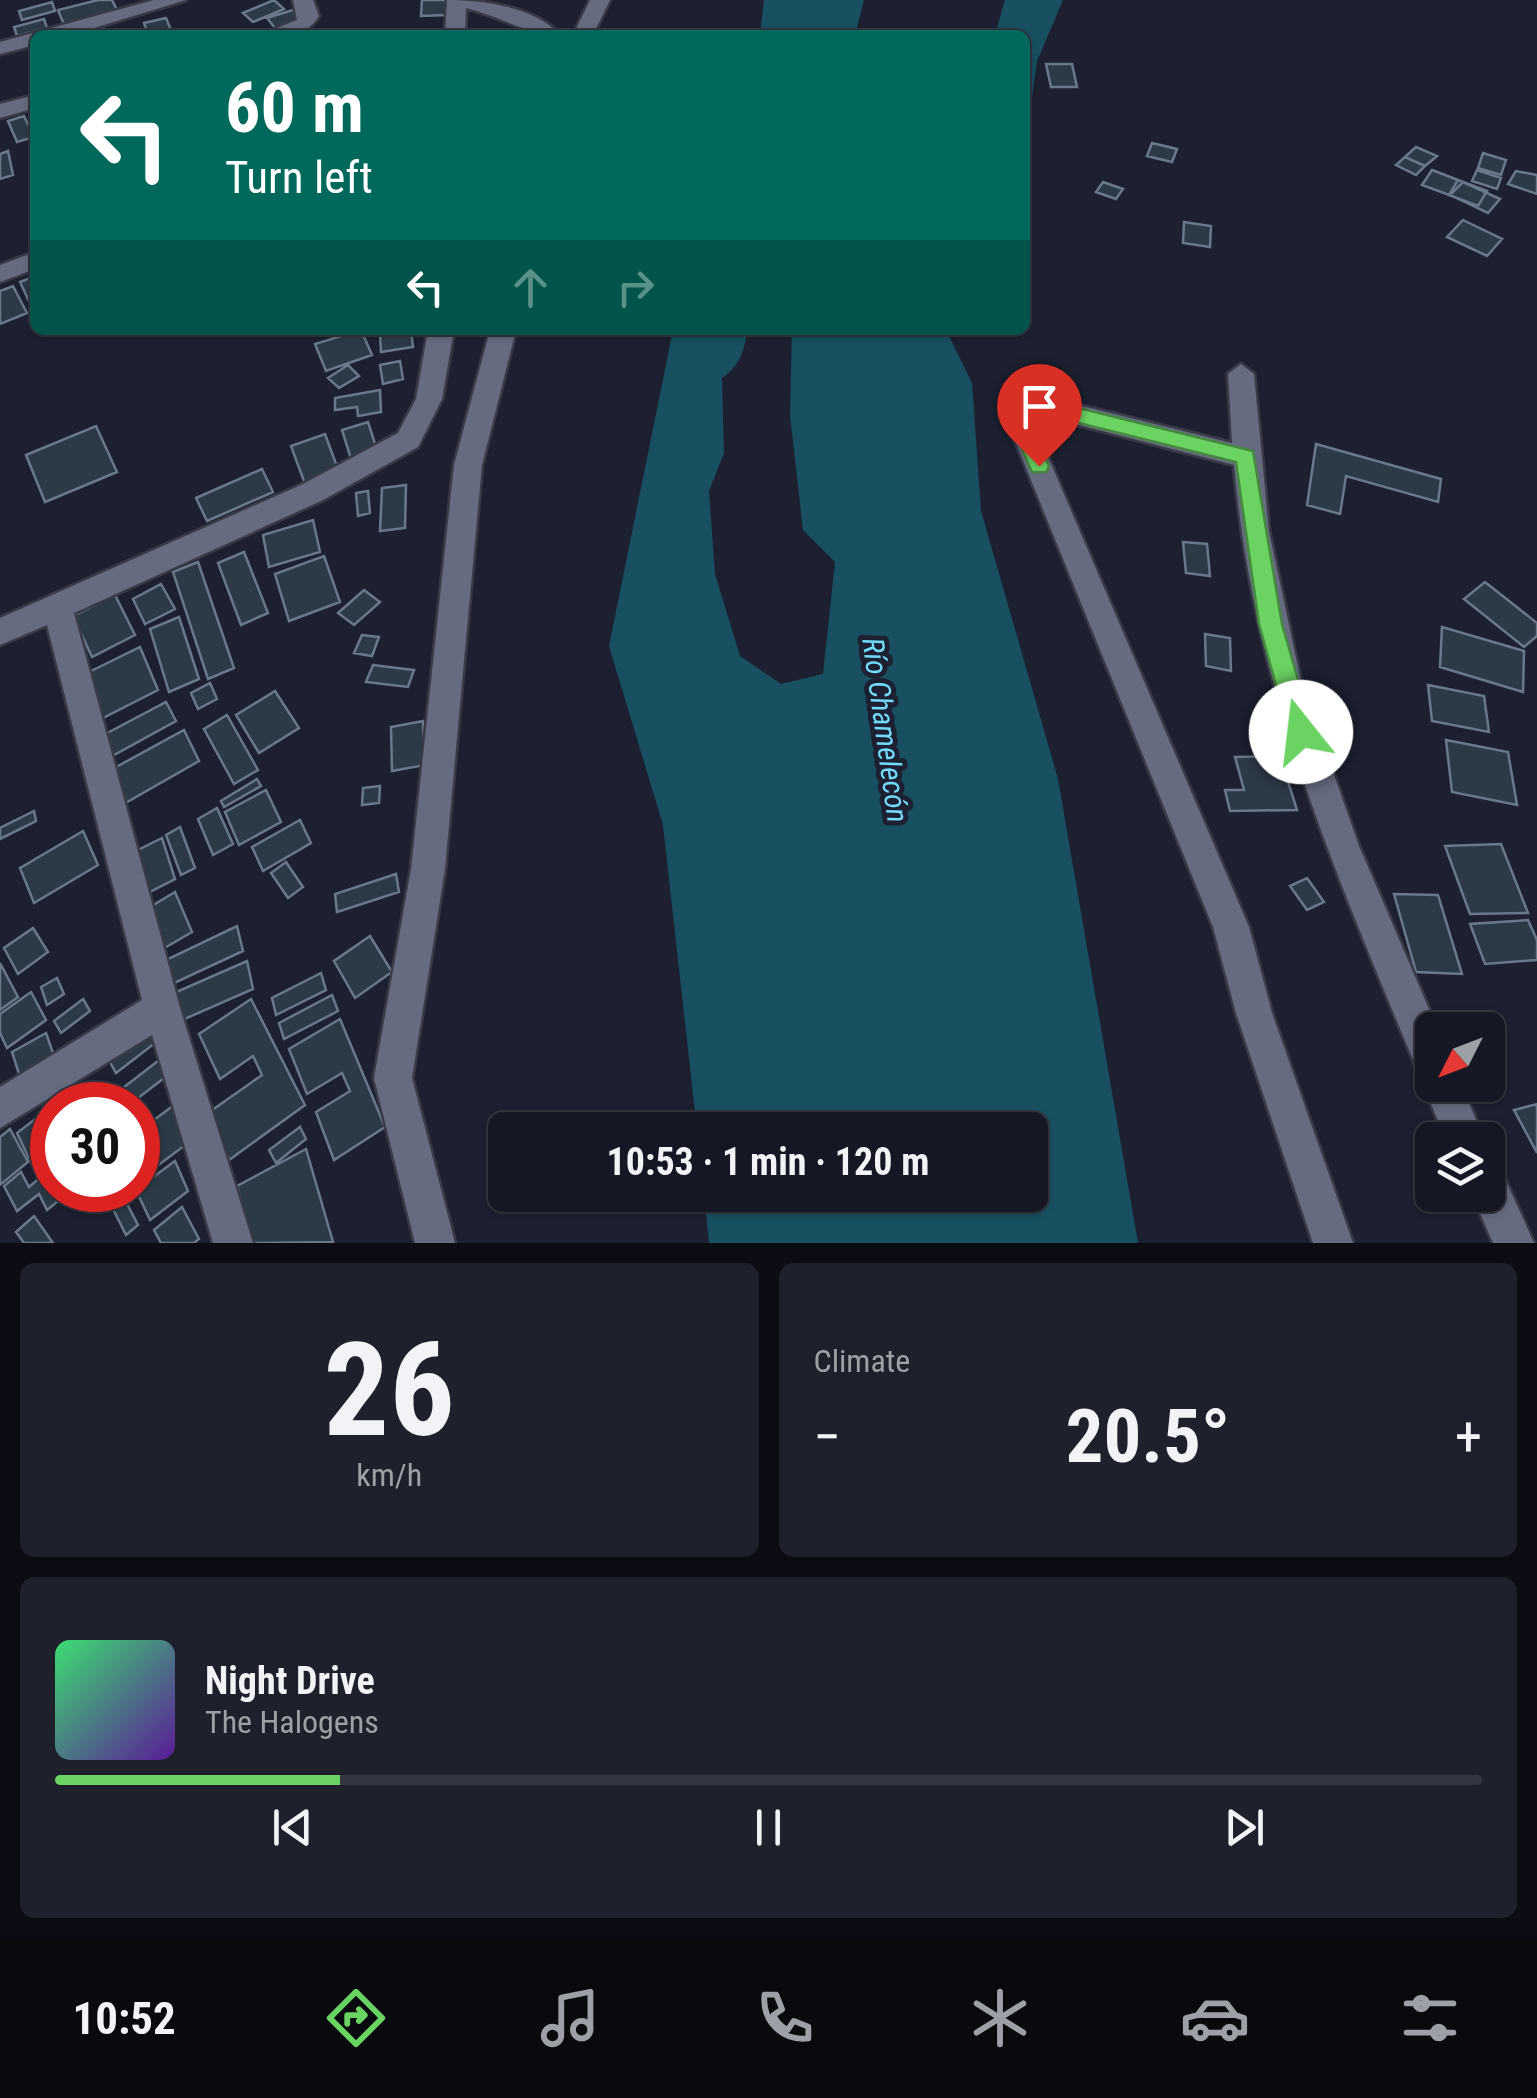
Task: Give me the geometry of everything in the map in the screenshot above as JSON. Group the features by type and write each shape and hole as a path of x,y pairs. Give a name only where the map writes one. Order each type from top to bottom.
{"street":[{"path":"67,30 176,0"},
{"path":"285,30 304,24 309,16 304,0"},
{"path":"455,30 457,0 502,10 541,30"},
{"path":"585,30 600,0"},
{"path":"0,48 30,40"},
{"path":"0,111 30,103"},
{"path":"0,274 30,262"},
{"path":"0,632 312,492 408,440 429,399 440,335"},
{"path":"435,1243 393,1078 428,869 468,465 503,335"},
{"path":"1241,374 1246,456 1270,624 1312,768 1415,1020"},
{"path":"1246,456 1046,408 1026,416 1024,431 1231,927 1254,1013 1333,1243"},
{"path":"57,606 162,1008 233,1243"},
{"path":"0,1110 162,1008"},
{"path":"1500,1212 1514,1243"}],"water":[{"path":"764,0 864,0 856,30 761,30"},
{"path":"1005,0 1063,0 1037,61 1030,112 1030,30 996,30"},
{"name":"Río Chamelecón","path":"672,335 747,335 740,357 722,378 724,453 709,491 715,574 740,656 781,684 823,674 835,562 803,530 790,415 792,335 948,335 972,383 981,511 1058,779 1138,1243 709,1243 706,1212 1048,1212 1048,1112 695,1112 663,825 609,646"}],"building":[{"path":"112,0 118,12 65,27 58,10"},
{"path":"274,0 284,9 253,22 243,13"},
{"path":"422,0 446,0 446,15 421,16"},
{"path":"52,2 55,11 22,20 19,11"},
{"path":"293,10 302,21 276,29 267,18"},
{"path":"166,18 171,30 146,30 144,23"},
{"path":"44,19 47,28 17,36 14,27"},
{"path":"1046,64 1072,64 1077,87 1051,87"},
{"path":"24,116 30,138 17,142 8,121"},
{"path":"1152,143 1177,149 1172,162 1147,156"},
{"path":"1416,147 1437,156 1425,166 1405,157"},
{"path":"8,151 13,175 0,179 0,154"},
{"path":"1483,153 1506,160 1501,175 1478,168"},
{"path":"1405,157 1425,166 1416,175 1396,165"},
{"path":"1432,170 1458,180 1449,195 1422,185"},
{"path":"1477,170 1501,178 1497,189 1472,181"},
{"path":"1516,171 1537,175 1537,194 1508,184"},
{"path":"1458,180 1487,191 1478,206 1449,195"},
{"path":"1103,182 1123,189 1116,199 1096,192"},
{"path":"1463,182 1500,199 1488,213 1450,195"},
{"path":"1463,220 1502,239 1487,256 1447,237"},
{"path":"1184,222 1211,226 1210,247 1183,243"},
{"path":"30,278 30,303 20,282"},
{"path":"13,286 27,313 0,324 0,291"},
{"path":"345,335 363,335 372,355 326,371 315,344"},
{"path":"380,335 412,335 413,347 381,352"},
{"path":"400,361 403,379 383,384 380,365"},
{"path":"348,365 359,376 339,388 328,378"},
{"path":"380,390 381,412 358,416 357,407 335,410 335,398"},
{"path":"368,422 377,450 351,459 342,430"},
{"path":"96,426 117,472 45,502 26,455"},
{"path":"325,434 339,472 305,484 291,446"},
{"path":"1316,444 1441,479 1438,502 1346,476 1340,514 1307,505"},
{"path":"262,469 273,492 207,521 196,498"},
{"path":"406,485 405,528 380,531 382,488"},
{"path":"368,491 370,513 358,516 356,493"},
{"path":"313,520 320,552 269,567 263,535"},
{"path":"1183,542 1207,544 1210,576 1186,573"},
{"path":"244,552 268,613 241,625 218,563"},
{"path":"324,556 340,602 289,621 275,574"},
{"path":"198,562 234,668 208,679 173,572"},
{"path":"1485,582 1537,623 1537,636 1524,647 1464,599"},
{"path":"161,584 175,609 145,624 133,599"},
{"path":"364,590 380,602 354,625 338,613"},
{"path":"115,595 135,635 92,657 73,616"},
{"path":"179,617 199,679 169,692 150,629"},
{"path":"1442,627 1524,651 1523,692 1440,667"},
{"path":"1205,634 1230,638 1231,671 1206,666"},
{"path":"362,635 379,637 372,656 354,653"},
{"path":"140,647 158,690 103,718 85,674"},
{"path":"373,665 414,670 408,687 366,682"},
{"path":"210,683 217,699 198,709 191,693"},
{"path":"1428,685 1484,696 1489,732 1432,721"},
{"path":"275,691 299,728 259,753 236,715"},
{"path":"166,702 176,721 105,760 96,739"},
{"path":"227,715 258,770 234,784 204,729"},
{"path":"423,721 425,765 392,771 391,727"},
{"path":"184,730 199,761 122,805 107,772"},
{"path":"1446,740 1508,752 1517,805 1452,792"},
{"path":"1280,756 1297,810 1230,811 1225,790 1244,790 1235,757"},
{"path":"257,779 261,786 224,807 221,801"},
{"path":"380,786 379,803 362,805 363,788"},
{"path":"266,790 281,822 239,845 225,812"},
{"path":"217,808 233,844 213,855 198,819"},
{"path":"34,811 36,821 0,839 0,828"},
{"path":"300,820 311,843 263,871 252,847"},
{"path":"180,827 195,868 181,875 166,835"},
{"path":"83,831 98,865 34,903 20,868"},
{"path":"162,838 175,879 142,896 130,854"},
{"path":"1501,844 1528,913 1470,914 1445,846"},
{"path":"286,862 303,887 288,898 271,873"},
{"path":"396,874 399,892 337,912 335,894"},
{"path":"1307,878 1324,902 1307,910 1290,886"},
{"path":"175,892 192,932 161,950 145,910"},
{"path":"1394,894 1438,895 1462,974 1416,972"},
{"path":"1528,920 1537,940 1537,960 1485,964 1470,924"},
{"path":"237,926 243,951 170,985 164,961"},
{"path":"33,928 48,952 18,974 4,948"},
{"path":"370,936 392,972 355,998 334,961"},
{"path":"247,961 253,989 180,1021 174,993"},
{"path":"0,963 18,997 0,1010"},
{"path":"321,973 326,990 276,1015 272,998"},
{"path":"57,978 64,994 47,1005 41,987"},
{"path":"31,992 46,1020 7,1048 0,1033 0,1014"},
{"path":"332,995 338,1011 284,1039 279,1023"},
{"path":"83,999 90,1011 61,1033 54,1021"},
{"path":"251,999 305,1105 229,1160 208,1113 262,1075 253,1056 220,1079 199,1034"},
{"path":"340,1019 385,1127 334,1160 316,1112 350,1091 342,1073 307,1094 289,1049"},
{"path":"148,1020 159,1040 116,1073 105,1053"},
{"path":"46,1033 54,1056 20,1077 12,1052"},
{"path":"163,1057 172,1072 159,1082 131,1082"},
{"path":"1537,1104 1537,1153 1514,1110"},
{"path":"174,1105 192,1140 160,1164 160,1116"},
{"path":"30,1123 30,1160 17,1133"},
{"path":"300,1127 306,1139 276,1163 269,1150"},
{"path":"10,1129 28,1162 0,1185 0,1137"},
{"path":"306,1149 333,1242 252,1243 237,1186"},
{"path":"175,1161 188,1191 150,1220 146,1212 160,1212 160,1172"},
{"path":"21,1172 30,1186 30,1201 17,1211 4,1186"},
{"path":"182,1207 199,1239 194,1243 161,1243 154,1230"},
{"path":"114,1212 131,1212 138,1225 126,1235"},
{"path":"34,1216 53,1243 24,1243 16,1232"}],"route":[{"path":"1039,466 1024,431 1026,416 1046,408 1246,456 1270,624 1301,732"}]}
